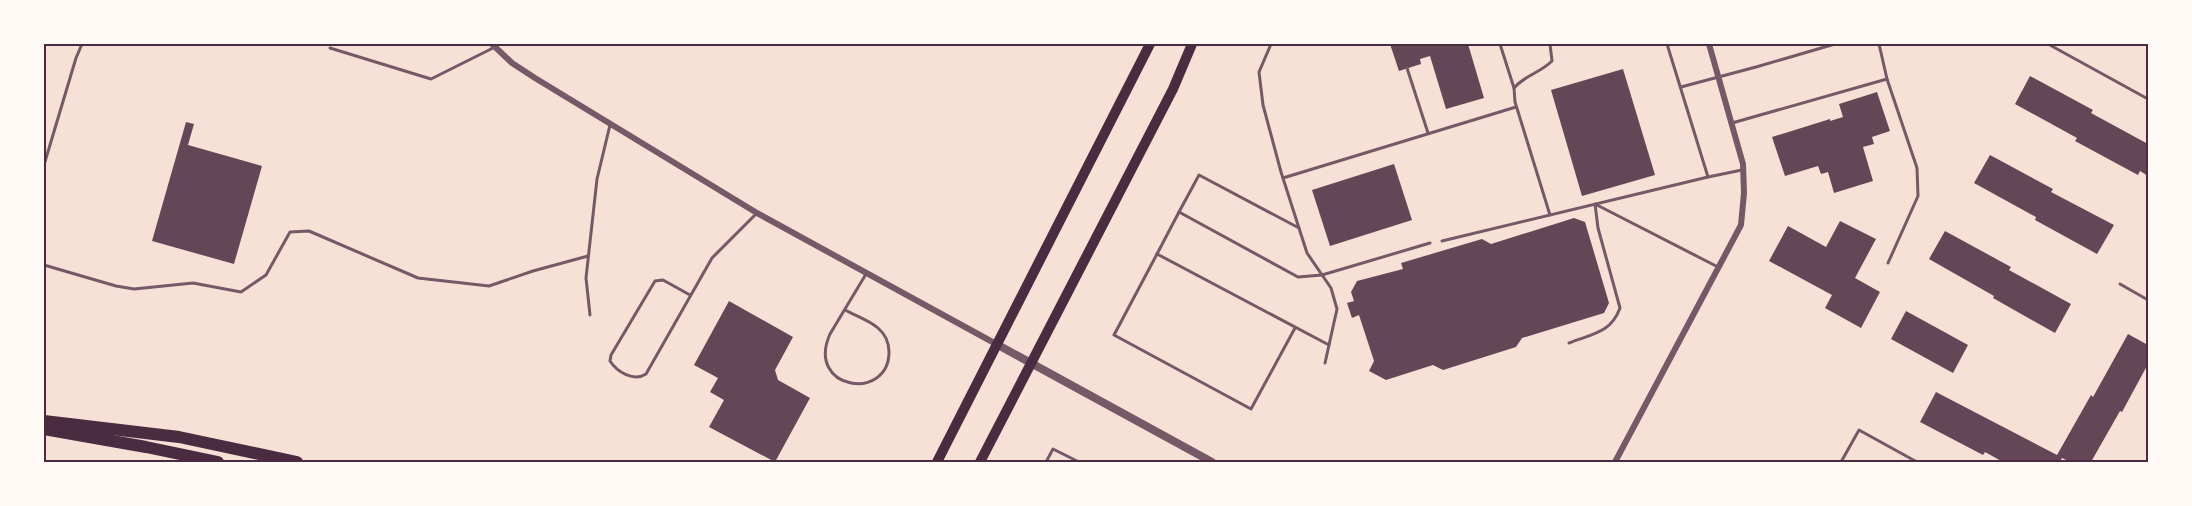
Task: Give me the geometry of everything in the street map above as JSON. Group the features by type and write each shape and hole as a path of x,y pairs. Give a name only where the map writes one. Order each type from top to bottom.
{"highway":[{"path":"44,421 179,437 297,462"},
{"path":"44,429 219,462"}],"main road":[{"path":"937,462 1150,44"},
{"path":"980,462 1173,89 1192,44"}],"street":[{"path":"1615,462 1741,225 1744,193 1743,170 1709,44"},
{"path":"493,45 512,63 535,78 757,213 1212,462"}],"lane":[{"path":"44,165 82,44"},
{"path":"1271,44 1259,72 1263,105 1282,178 1307,253 1331,288 1337,309 1325,363"},
{"path":"1500,44 1514,88 1516,106 1550,215"},
{"path":"1514,88 1522,79 1543,70 1552,61 1550,44"},
{"path":"1667,44 1708,177"},
{"path":"1681,87 1756,68 1835,44"},
{"path":"1879,44 1887,79 1917,168 1918,196 1888,262"},
{"path":"2048,44 2148,99"},
{"path":"330,48 431,79 493,45"},
{"path":"1407,68 1428,134"},
{"path":"1732,123 1887,79"},
{"path":"1282,178 1516,106"},
{"path":"590,315 586,278 588,256 597,179 610,124"},
{"path":"1442,241 1743,170"},
{"path":"1295,327 1251,409 1114,335 1199,175 1299,228"},
{"path":"1595,204 1718,267"},
{"path":"1569,343 1606,329 1616,320 1620,308 1598,228 1595,204"},
{"path":"1179,212 1298,277 1322,275 1430,243"},
{"path":"690,295 663,280 656,280 611,355 610,361 614,367 634,378 640,378 646,374 712,258 757,213"},
{"path":"44,265 134,289 192,283 241,292 266,275 290,232 309,231 418,278 489,286 588,256"},
{"path":"1157,254 1329,345"},
{"path":"845,310 878,327 888,345 886,365 873,380 864,384 843,382 834,375 824,356 825,345 830,334 866,273"},
{"path":"2120,284 2148,300"},
{"path":"1841,462 1859,430 1917,462"},
{"path":"1046,462 1053,449 1078,462"}],"building":[{"path":"1390,44 1468,44 1484,98 1446,109 1430,56 1420,59 1421,64 1399,71"},
{"path":"1623,69 1655,175 1582,196 1551,90"},
{"path":"2030,76 2093,110 2091,113 2148,144 2148,176 2140,171 2138,175 2075,141 2077,138 2015,104"},
{"path":"1877,92 1890,131 1872,137 1874,144 1863,147 1873,181 1834,193 1828,172 1821,174 1818,166 1785,176 1772,137 1843,117 1839,104"},
{"path":"186,122 194,124 188,145 262,166 234,264 152,241"},
{"path":"1990,155 2053,189 2051,192 2114,225 2097,254 1974,183"},
{"path":"1394,164 1412,220 1330,246 1312,190"},
{"path":"1574,218 1585,222 1609,303 1604,313 1522,338 1516,347 1443,370 1433,365 1386,380 1369,371 1374,361 1359,315 1352,318 1347,303 1354,301 1351,292 1357,281 1403,269 1401,263 1482,239 1491,244"},
{"path":"1840,221 1876,239 1855,278 1880,292 1861,328 1825,308 1832,295 1769,261 1788,226 1826,247"},
{"path":"1945,231 2011,267 2009,270 2071,304 2055,333 1929,259"},
{"path":"729,301 793,337 775,370 778,380 810,398 775,462 709,427 724,400 710,392 718,378 694,365"},
{"path":"1906,311 1968,345 1953,373 1891,339"},
{"path":"2128,334 2148,345 2148,364 2091,462 2070,462 2062,458 2060,462 2003,462 1985,452 1983,455 1920,422 1936,392 2057,455"}]}
